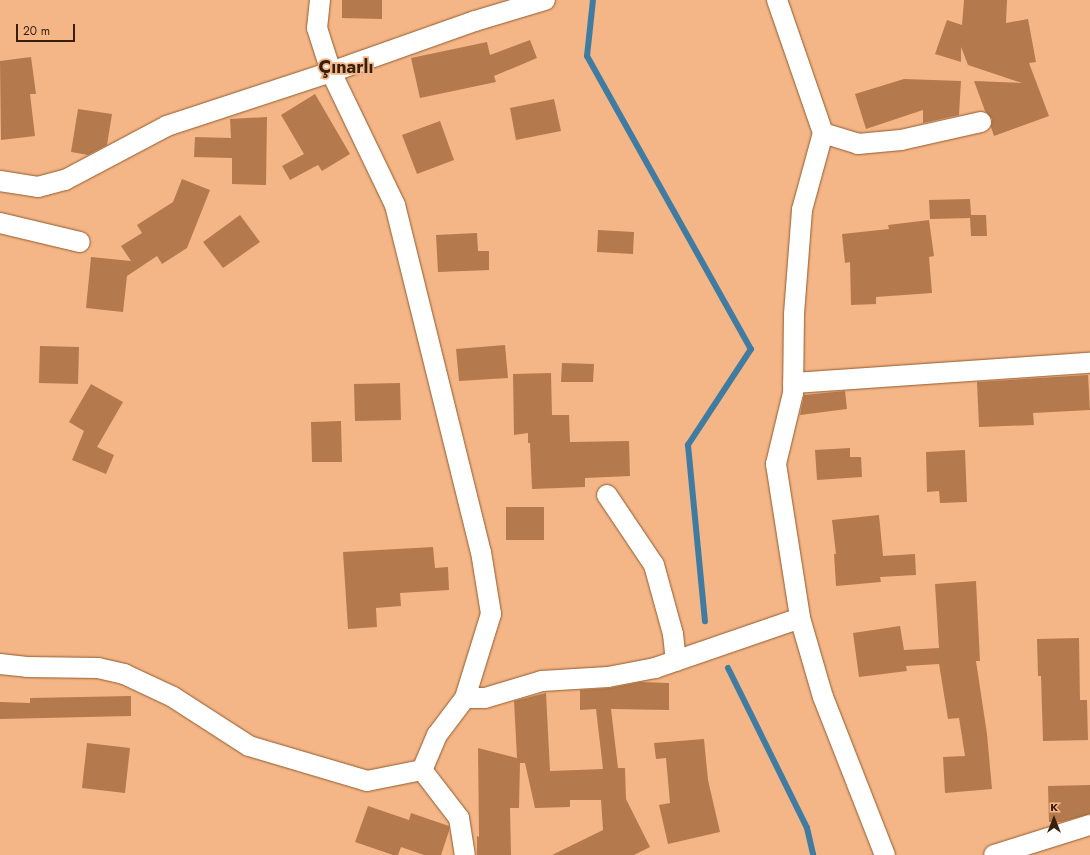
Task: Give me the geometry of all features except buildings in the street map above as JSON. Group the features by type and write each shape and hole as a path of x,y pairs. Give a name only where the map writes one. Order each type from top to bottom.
{"street":[{"path":"320,0 317,28 331,72 395,206 481,552 491,614 465,698 437,735 422,770"},
{"path":"0,181 38,187 65,180 167,126 331,72 475,21 545,0"},
{"path":"777,0 823,133 802,210 794,315 793,393 776,464 800,618 823,697 871,815 885,855"},
{"path":"823,133 858,144 901,140 981,122"},
{"path":"0,224 80,242"},
{"path":"793,383 1090,363"},
{"path":"608,495 654,565 673,634 676,662"},
{"path":"465,698 485,698 542,681 608,677 655,668 800,618"},
{"path":"0,664 27,667 98,668 124,674 173,697 249,746 367,781 422,770"},
{"path":"422,770 459,818 464,855"},
{"path":"994,855 1090,825"}],"waterway":[{"path":"593,0 587,56 751,349 688,445 705,621"},
{"path":"728,668 807,828 813,855"}],"district":[{"name":"Çınarlı","path":"346,67"}]}
